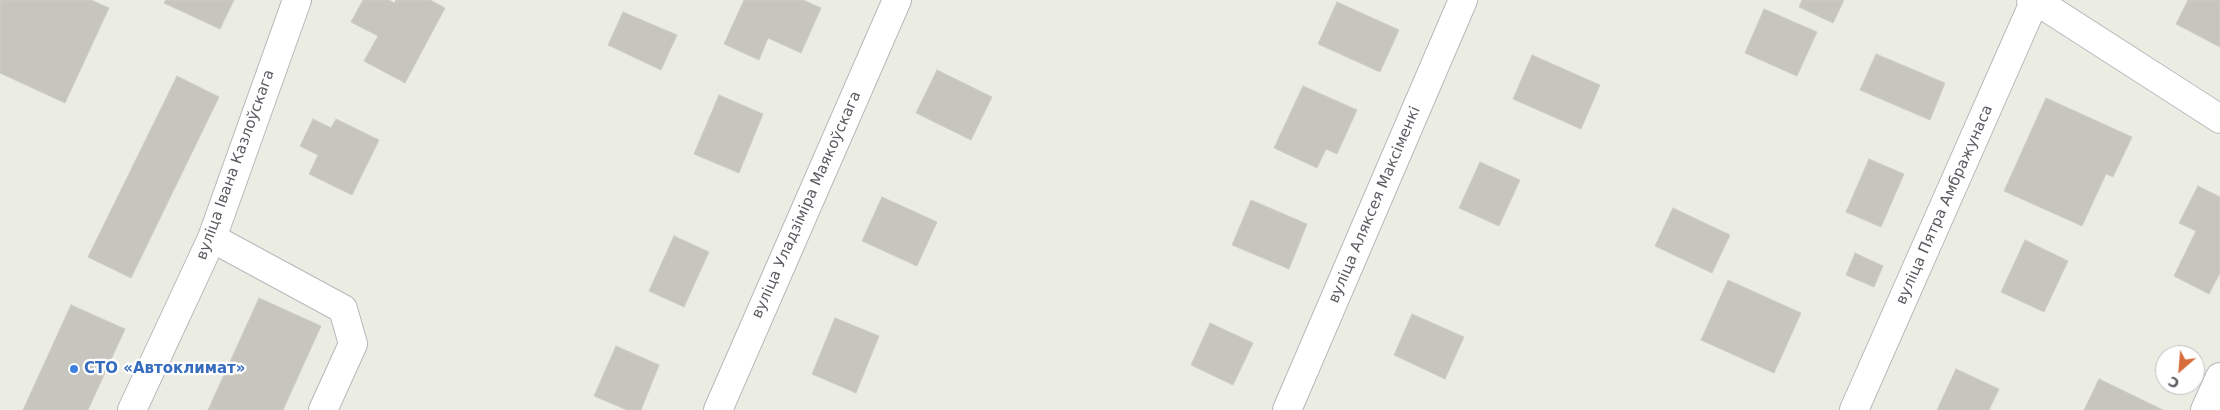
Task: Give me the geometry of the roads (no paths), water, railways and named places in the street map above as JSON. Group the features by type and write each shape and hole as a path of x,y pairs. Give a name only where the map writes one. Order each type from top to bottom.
{"street":[{"name":"вуліца Івана Казлоўскага","path":"132,410 212,238 297,0"},
{"name":"вуліца Уладзіміра Маякоўскага","path":"718,410 897,0"},
{"name":"вуліца Аляксея Максіменкі","path":"1287,410 1463,0"},
{"path":"2031,0 2035,0 2220,119"},
{"name":"вуліца Пятра Амбражунаса","path":"1854,410 2035,0"},
{"path":"212,238 343,309 353,344 323,410"},
{"path":"2205,410 2220,377"}],"place":[{"name":"СТО «Автоклимат»","path":"74,369"}]}
